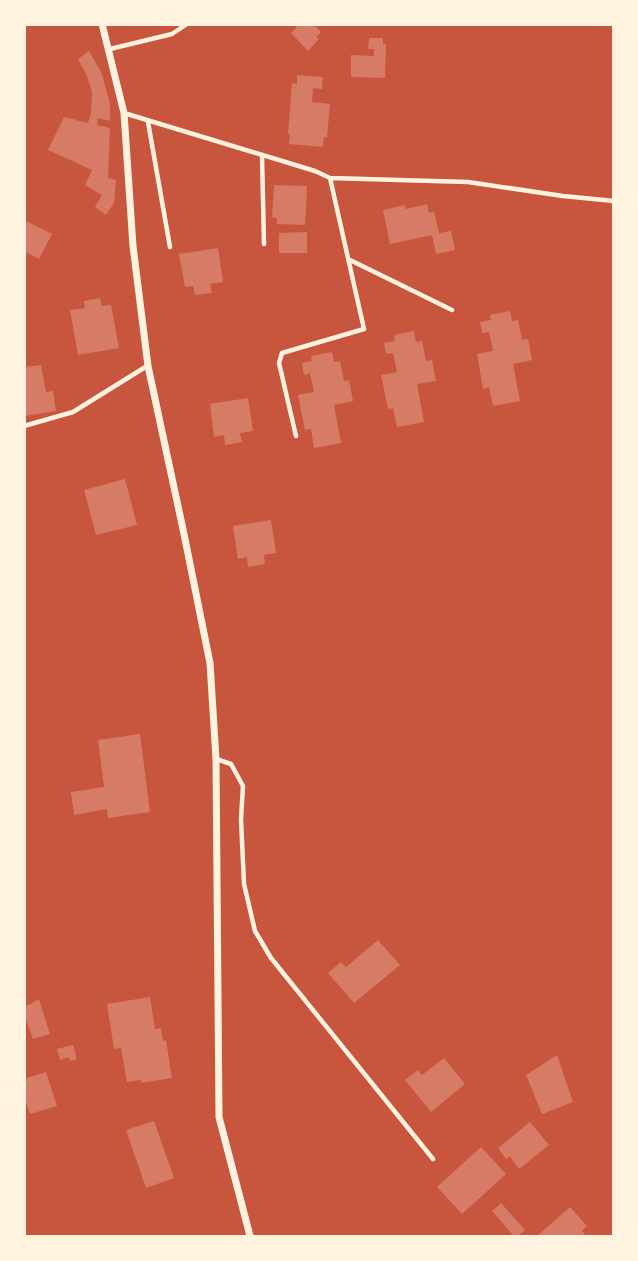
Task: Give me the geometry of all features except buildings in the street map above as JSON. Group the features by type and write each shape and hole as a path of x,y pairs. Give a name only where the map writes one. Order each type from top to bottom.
{"street":[{"path":"102,24 124,113 133,246 148,366 209,663 216,759 219,1117 250,1237"}],"lane":[{"path":"110,50 172,34 187,24"},
{"path":"124,113 315,171 330,178 468,182 614,201"},
{"path":"148,122 170,247"},
{"path":"262,156 264,244"},
{"path":"296,436 279,363 282,353 364,329 330,178"},
{"path":"349,260 452,310"},
{"path":"24,426 73,412 148,366"},
{"path":"216,759 232,764 243,786 241,819 244,884 255,931 271,958 433,1159"}]}
